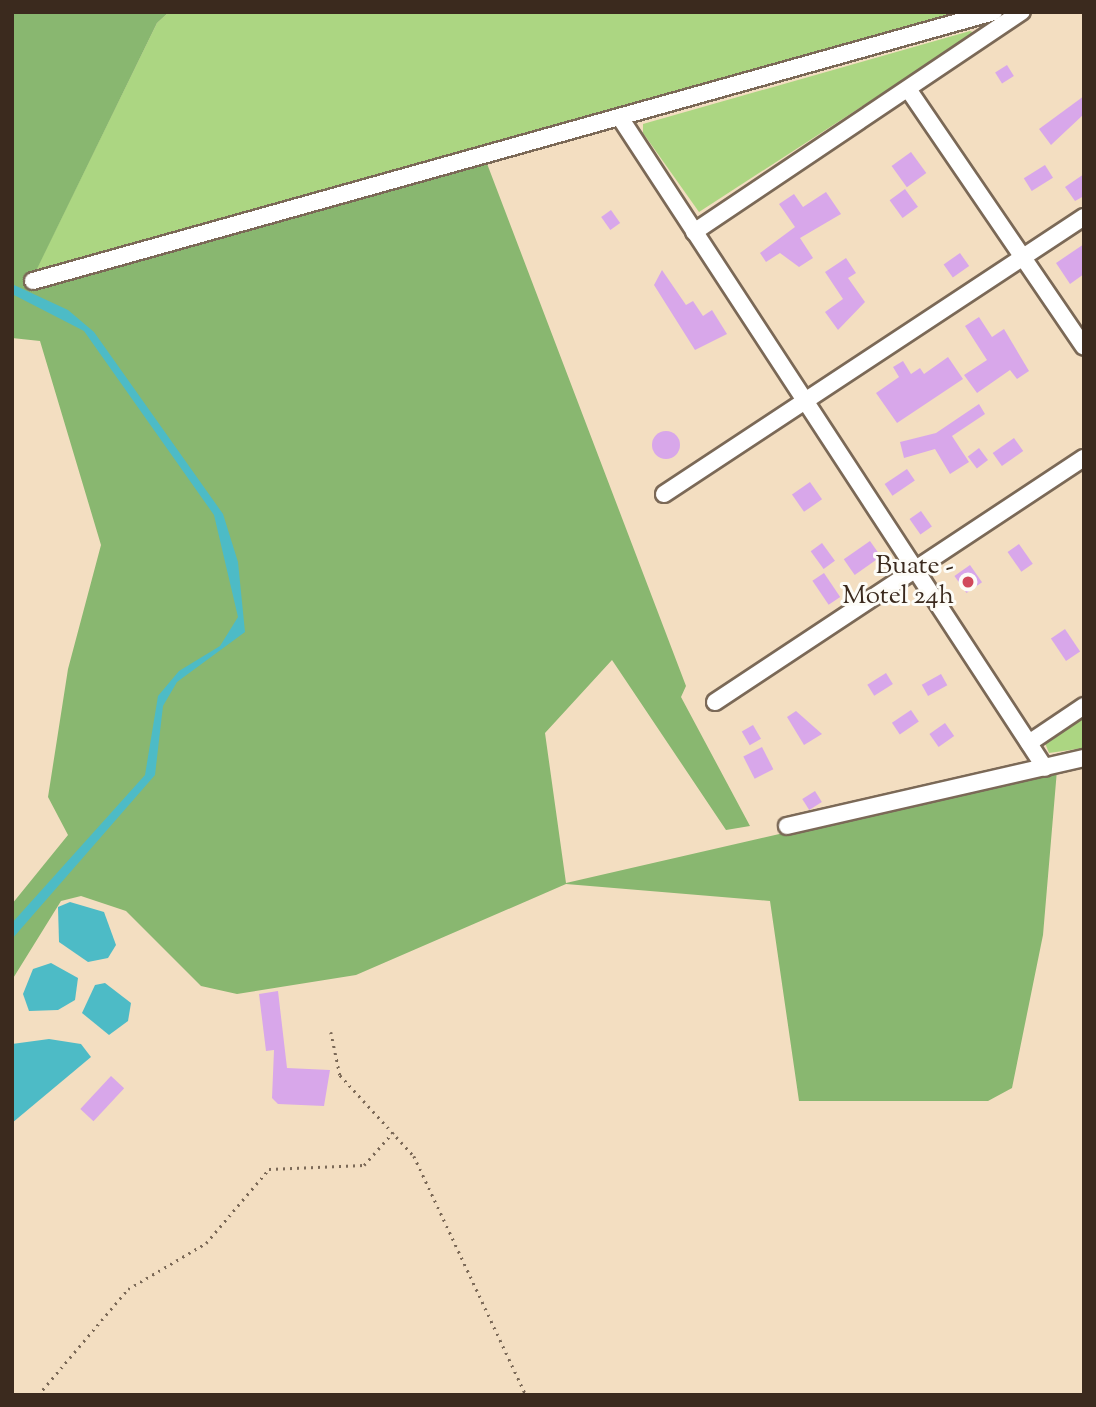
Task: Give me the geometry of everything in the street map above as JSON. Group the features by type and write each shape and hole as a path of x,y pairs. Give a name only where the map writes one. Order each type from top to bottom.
{"street":[{"path":"33,281 621,119 994,12"},
{"path":"694,232 1022,12"},
{"path":"908,89 1084,347"},
{"path":"621,119 1045,768"},
{"path":"664,494 1084,216"},
{"path":"715,702 1084,458"},
{"path":"1029,743 1084,706"},
{"path":"788,826 1084,758"}],"path":[{"path":"331,1032 340,1075 414,1156 526,1395"},
{"path":"38,1395 128,1289 206,1243 269,1169 364,1164 394,1131"}],"green space":[{"path":"12,12 169,12 157,23 35,273 486,161 686,686 681,697 750,826 726,830 612,660 545,733 566,883 1057,770 1043,935 1012,1088 988,1101 799,1101 770,901 566,884 356,975 237,994 201,986 126,911 81,896 61,901 12,980 12,904 68,835 48,797 68,669 101,545 40,341 12,338"},
{"path":"169,12 973,12 34,274 157,23"},
{"path":"970,31 975,33 699,212 643,133 643,124"},
{"path":"1084,717 1084,748 1049,753 1045,743"}],"water":[{"path":"12,284 68,310 94,332 223,514 238,562 245,632 177,682 163,706 155,775 12,939 12,923 145,775 158,696 179,671 220,646 238,617 214,515 84,331 12,294"},
{"path":"70,902 104,912 116,945 108,958 88,962 59,942 58,907"},
{"path":"51,963 78,978 75,1000 58,1010 29,1011 23,994 33,969"},
{"path":"105,983 131,1003 128,1021 109,1035 82,1013 95,985"},
{"path":"49,1039 81,1044 91,1057 12,1123 12,1044"}],"building":[{"path":"1007,65 1014,76 1002,83 995,72"},
{"path":"1084,96 1084,114 1051,145 1039,129"},
{"path":"911,152 926,173 907,187 892,166"},
{"path":"1045,165 1053,178 1032,191 1024,178"},
{"path":"1084,174 1084,196 1075,201 1065,187"},
{"path":"905,189 918,207 903,218 890,200"},
{"path":"826,192 841,214 800,238 813,258 799,267 780,253 766,262 760,253 795,227 779,204 794,194 803,207"},
{"path":"611,210 620,223 610,230 601,217"},
{"path":"1084,244 1084,274 1070,284 1056,263"},
{"path":"960,253 969,266 953,278 944,264"},
{"path":"846,258 856,273 848,278 865,302 838,330 825,312 843,299 825,272"},
{"path":"662,270 686,305 693,301 703,316 712,310 727,334 695,350 654,285"},
{"path":"979,317 992,337 1004,329 1029,371 1017,379 1010,370 977,393 964,375 987,360 965,326"},
{"path":"948,357 963,379 897,423 876,393 899,377 893,367 903,361 911,374 920,368 924,374"},
{"path":"979,404 985,414 952,436 969,462 950,474 935,449 904,458 900,442 936,433"},
{"path":"666,431 676,435 680,445 676,455 666,459 656,455 652,445 656,435"},
{"path":"1014,438 1023,451 1002,466 993,453"},
{"path":"979,448 988,460 977,468 968,456"},
{"path":"907,469 915,481 892,496 885,484"},
{"path":"810,482 822,499 804,512 792,495"},
{"path":"921,511 932,527 920,535 910,519"},
{"path":"870,541 881,557 855,575 844,559"},
{"path":"822,543 835,561 824,569 811,551"},
{"path":"1019,544 1033,564 1021,572 1008,552"},
{"path":"970,565 982,582 966,593 954,576"},
{"path":"824,573 840,597 829,605 812,581"},
{"path":"1065,629 1080,651 1066,661 1051,639"},
{"path":"886,673 893,684 874,696 867,685"},
{"path":"941,674 947,685 928,696 922,685"},
{"path":"911,710 919,722 900,734 892,723"},
{"path":"796,711 822,734 804,745 787,717"},
{"path":"945,723 954,736 939,747 929,734"},
{"path":"753,725 761,739 750,745 742,732"},
{"path":"762,747 773,769 755,779 743,757"},
{"path":"815,791 822,802 809,810 802,799"},
{"path":"278,991 287,1068 330,1070 324,1106 278,1104 272,1098 274,1050 266,1051 259,994"},
{"path":"111,1076 124,1088 93,1121 80,1109"}],"place":[{"name":"Buate - Motel 24h","path":"968,582"}]}
